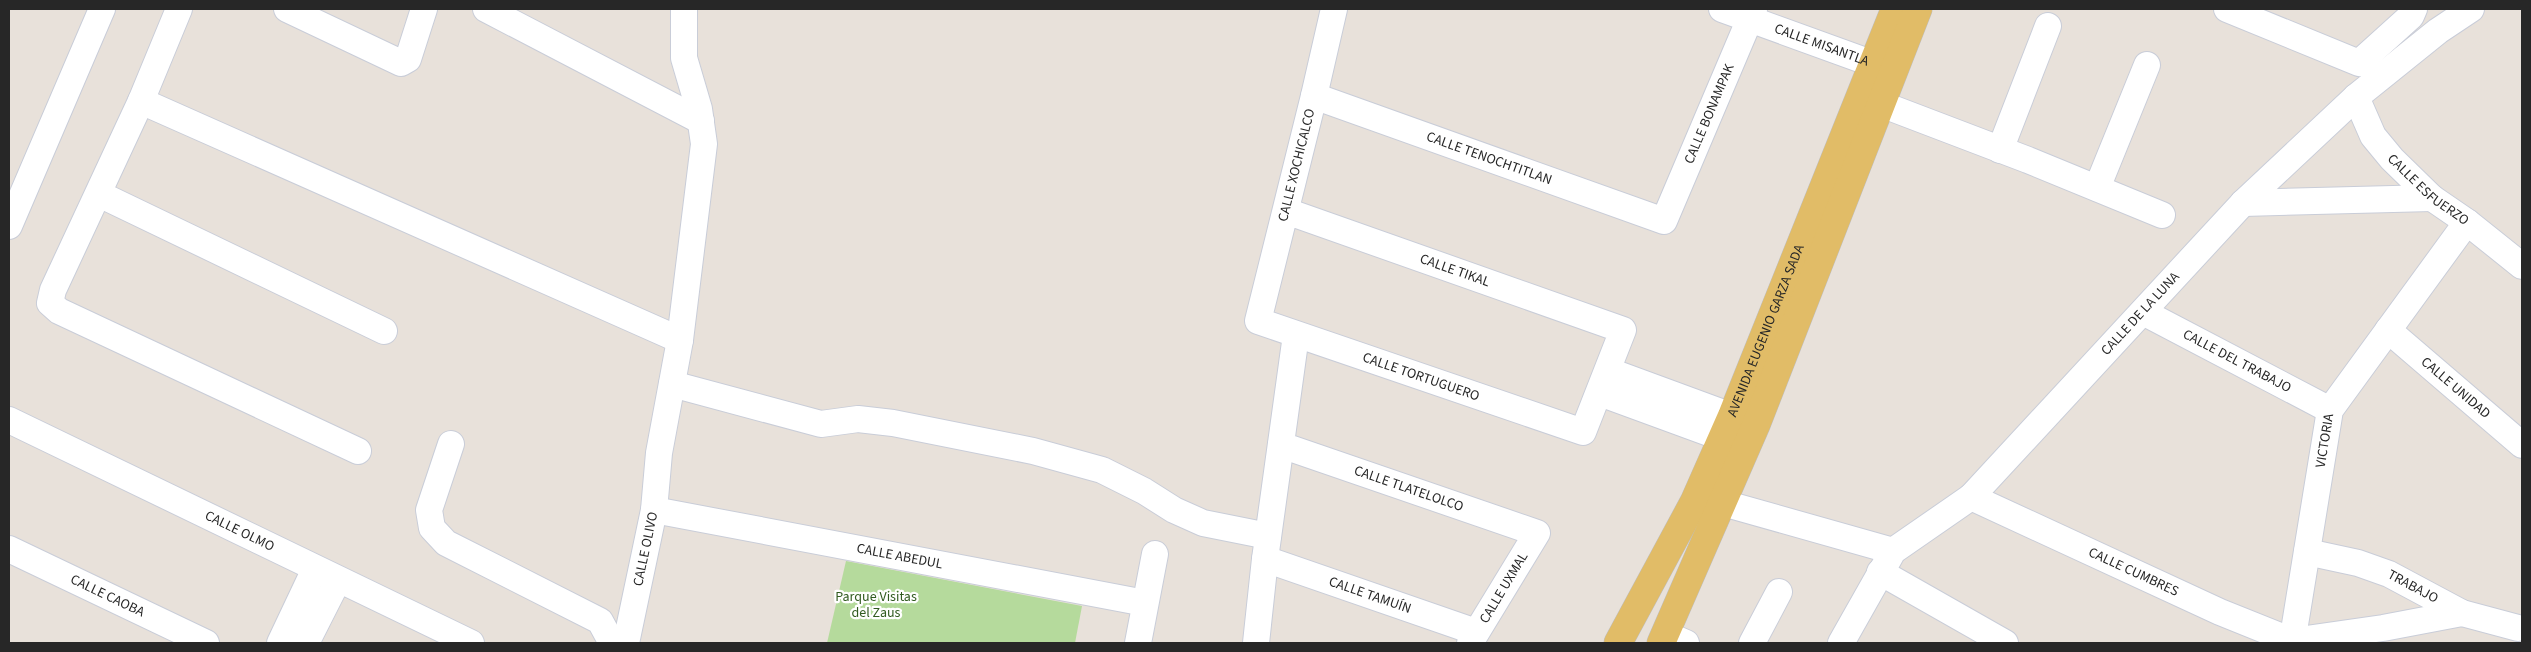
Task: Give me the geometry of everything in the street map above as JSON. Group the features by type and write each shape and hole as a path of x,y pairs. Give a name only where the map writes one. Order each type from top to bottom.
{"main road":[{"name":"AVENIDA EUGENIO GARZA SADA","path":"1618,643 1694,502 1739,431 1881,104 1883,68 1895,9"},
{"name":"AVENIDA EUGENIO GARZA SADA","path":"1671,640 1723,503 1739,431 1883,68 1918,9"}],"street":[{"path":"9,226 102,9"},
{"path":"179,9 141,101 53,290 50,303 59,310 358,451"},
{"path":"286,9 401,63 408,60 424,9"},
{"path":"486,9 701,121"},
{"name":"CALLE OLIVO","path":"626,643 654,510 659,453 680,340 704,144 701,121 684,58 684,9"},
{"name":"CALLE XOCHICALCO","path":"1258,321 1334,9"},
{"name":"CALLE MISANTLA","path":"1722,9 1752,14 1883,68"},
{"path":"2228,9 2280,19 2359,62 2411,16 2414,9"},
{"name":"CALLE DE LA LUNA","path":"1841,643 1887,562 1971,497 2243,203 2356,97 2438,31 2471,9"},
{"name":"CALLE BONAMPAK","path":"1664,221 1752,14"},
{"path":"2000,150 2048,26"},
{"path":"2098,188 2147,65"},
{"name":"CALLE TENOCHTITLAN","path":"1314,96 1664,221"},
{"name":"CALLE ESFUERZO","path":"2356,97 2373,136 2392,159 2432,198 2467,222 2522,266"},
{"path":"141,101 680,340"},
{"path":"1881,104 2098,188 2162,215"},
{"path":"99,194 384,331"},
{"path":"2243,203 2432,198"},
{"name":"CALLE TIKAL","path":"1286,211 1623,330 1604,382"},
{"name":"VICTORIA","path":"2294,643 2330,410 2467,222"},
{"name":"CALLE DEL TRABAJO","path":"2143,312 2330,410"},
{"name":"CALLE TORTUGUERO","path":"1258,321 1584,432 1604,382"},
{"name":"CALLE UNIDAD","path":"2388,330 2522,446"},
{"path":"1256,643 1266,548 1296,335"},
{"path":"1604,382 1739,431"},
{"name":"CALLE TAMUÍN","path":"672,384 821,424 858,419 892,423 1033,452 1102,470 1144,491 1174,510 1473,638"},
{"name":"CALLE OLMO","path":"9,420 315,570 471,643"},
{"path":"452,444 429,510 432,528 446,543 600,621 612,643"},
{"name":"CALLE TLATELOLCO","path":"1281,445 1537,533"},
{"name":"CALLE CUMBRES","path":"1971,497 2220,612 2294,643"},
{"path":"1723,503 1887,562 2005,643"},
{"name":"CALLE ABEDUL","path":"654,510 1145,603"},
{"name":"CALLE UXMAL","path":"1473,638 1537,533"},
{"name":"CALLE CAOBA","path":"9,548 206,643"},
{"name":"TRABAJO","path":"2307,552 2358,563 2388,574 2462,613 2515,632"},
{"path":"1138,643 1155,554"},
{"path":"280,643 315,570"},
{"path":"306,643 338,580"},
{"path":"1752,643 1779,592"},
{"path":"2294,643 2462,613"}],"green space":[{"name":"Parque Visitas del Zaus","path":"846,561 1082,606 1075,643 827,643"}]}
